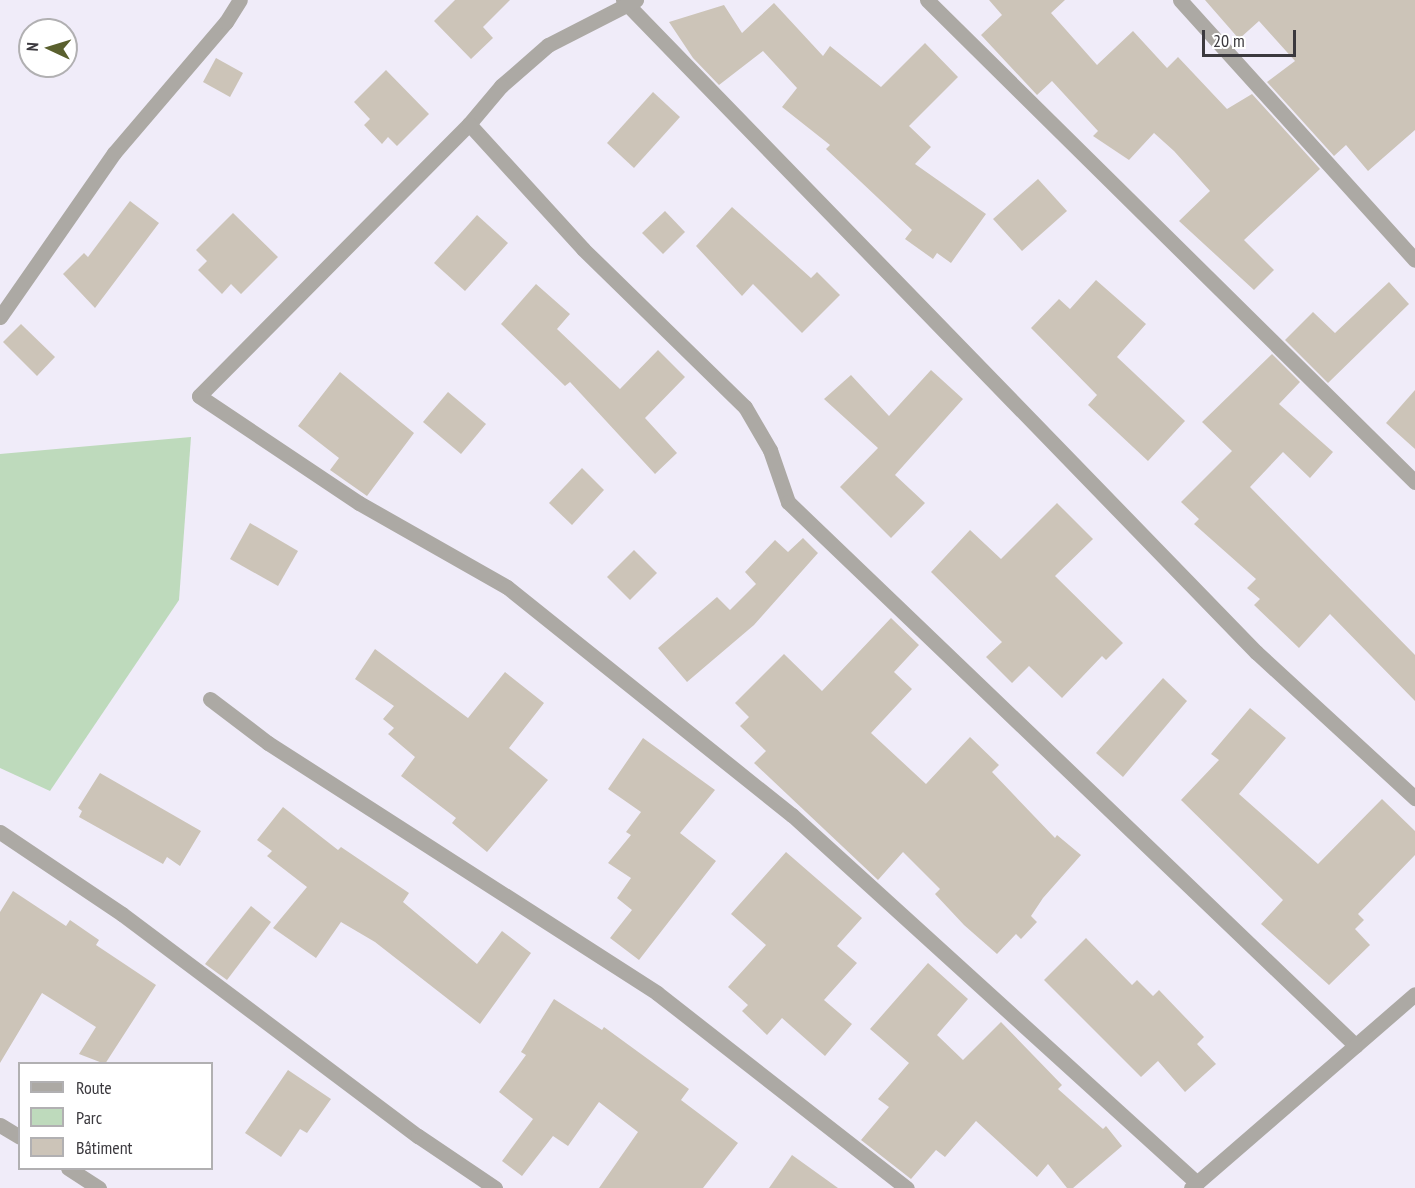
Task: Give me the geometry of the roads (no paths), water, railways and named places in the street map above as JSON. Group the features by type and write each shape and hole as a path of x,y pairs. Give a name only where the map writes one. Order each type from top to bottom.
{"street":[{"path":"0,317 114,153 226,22 240,0"},
{"path":"927,0 1415,482"},
{"path":"1180,0 1415,260"},
{"path":"1415,798 1256,651 628,1 548,45 501,86 469,124 199,396 359,503 507,587 808,829 1194,1186 1415,994"},
{"path":"469,124 583,249 745,407 770,450 788,502 1356,1046"},
{"path":"210,699 268,743 657,993 908,1188"},
{"path":"0,832 122,914 418,1136 495,1188"},
{"path":"0,1125 18,1136"},
{"path":"71,1170 99,1188"}]}
